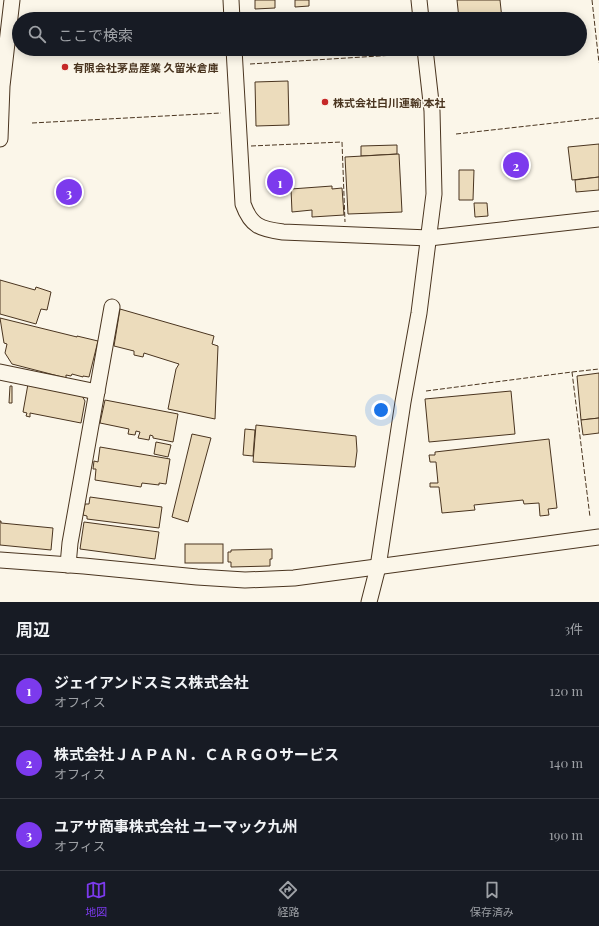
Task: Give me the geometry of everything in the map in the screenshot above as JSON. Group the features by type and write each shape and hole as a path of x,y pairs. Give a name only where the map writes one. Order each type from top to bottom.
{"street":[{"path":"0,139 2,86 12,0"},
{"path":"231,0 232,12"},
{"path":"419,0 420,12"},
{"path":"234,56 243,204 247,215 255,224 270,230 283,232 429,238 599,219"},
{"path":"369,602 378,567 403,402 419,313 434,194 432,111 426,56"},
{"path":"68,565 70,543 112,307"},
{"path":"0,372 97,392"},
{"path":"0,560 68,565 197,578 245,580 294,578 599,537"}],"building":[{"path":"255,0 275,0 275,8 255,9"},
{"path":"295,0 309,0 309,6 295,7"},
{"path":"457,0 500,0 501,12 458,12"},
{"path":"288,81 289,125 256,126 255,82"},
{"path":"599,144 599,177 572,180 568,147"},
{"path":"397,145 397,154 361,156 361,146"},
{"path":"399,154 402,212 348,214 345,157"},
{"path":"459,170 474,170 473,200 459,200"},
{"path":"599,177 599,190 576,192 575,180"},
{"path":"332,186 332,189 342,188 344,215 312,217 312,210 292,212 291,189"},
{"path":"474,203 487,203 488,216 475,217"},
{"path":"0,280 35,290 36,287 51,292 47,310 41,309 36,324 0,314"},
{"path":"120,309 214,336 212,344 218,346 215,419 168,409 176,369 179,364 144,353 143,357 134,355 134,351 114,346"},
{"path":"0,318 98,341 89,377 72,374 71,376 66,375 66,378 12,364 5,353 7,344 4,343"},
{"path":"599,373 599,418 581,420 577,376"},
{"path":"28,384 81,394 85,401 81,423 30,413 30,417 26,416 27,413 23,412"},
{"path":"10,386 12,386 12,403 9,403"},
{"path":"511,391 515,434 429,442 425,399"},
{"path":"105,400 178,414 173,442 153,438 153,436 150,435 149,440 138,438 140,432 136,431 135,435 128,434 129,429 100,423"},
{"path":"599,418 599,433 583,435 581,420"},
{"path":"256,425 356,436 357,451 355,467 253,462"},
{"path":"245,429 255,430 253,456 243,455"},
{"path":"192,434 211,438 188,522 172,517"},
{"path":"549,439 557,508 548,509 549,515 540,516 539,503 524,504 523,500 474,505 475,510 442,513 439,487 430,487 430,483 438,483 436,462 430,462 429,455 435,455 435,452"},
{"path":"156,442 171,445 168,457 154,454"},
{"path":"100,447 170,459 166,484 159,483 159,485 142,483 141,487 95,480 96,469 93,469 94,461 98,462"},
{"path":"90,497 162,507 159,528 87,519 87,516 83,515 85,504 89,504"},
{"path":"0,521 1,523 53,528 51,550 0,545"},
{"path":"84,522 159,532 155,559 80,549"},
{"path":"185,544 223,544 223,563 185,563"},
{"path":"272,549 270,566 231,567 231,562 228,562 228,552 231,552 231,550"}],"fence":[{"path":"592,0 599,63"},
{"path":"250,64 379,56"},
{"path":"32,123 221,113"},
{"path":"456,134 599,118"},
{"path":"251,146 342,142 345,222"},
{"path":"572,372 599,369"},
{"path":"426,391 572,372 590,517"}],"place":[{"name":"有限会社茅島産業 久留米倉庫","path":"65,67"},
{"name":"株式会社白川運輸 本社","path":"325,102"},
{"name":"株式会社ＪＡＰＡＮ．ＣＡＲＧＯサービス","path":"516,165"},
{"name":"ジェイアンドスミス株式会社","path":"280,182"},
{"name":"ユアサ商事株式会社 ユーマック九州","path":"69,192"}]}
